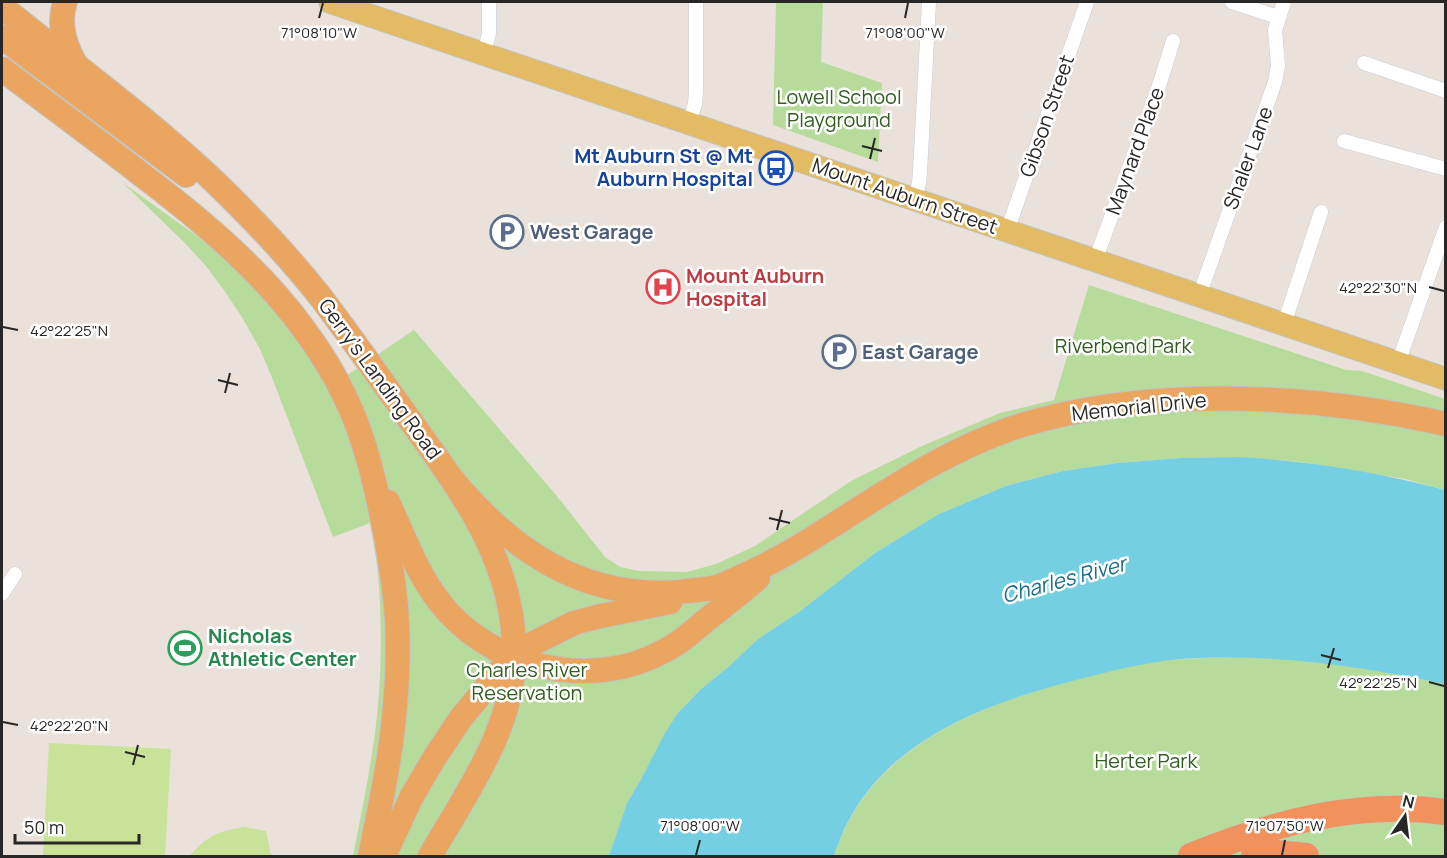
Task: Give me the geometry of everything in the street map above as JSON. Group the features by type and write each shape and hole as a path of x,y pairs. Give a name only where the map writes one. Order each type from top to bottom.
{"highway":[{"path":"65,2 62,10 64,38 69,52 81,71"},
{"name":"Gerry's Landing Road","path":"2,7 179,150 219,186 280,249 320,297 452,479 480,524 498,563 510,606 514,657 509,699 496,737 476,777 430,856"},
{"path":"2,37 204,188 280,249"},
{"name":"Gerry's Landing Road","path":"2,69 169,196 226,243 257,274 306,334 331,371 350,408 378,496 388,550 398,637 395,705 390,750 370,856"},
{"name":"Memorial Drive","path":"792,551 928,467 976,442 1022,426 1077,412 1156,402 1217,399 1276,400 1365,409 1446,424"},
{"path":"366,453 422,574 439,602 472,635 492,648 553,668 582,671 611,669 644,661 664,652 792,551"},
{"path":"452,479 476,506 511,538 548,564 586,581 616,589 647,593 718,586"},
{"path":"384,856 412,796 447,738 480,694 521,651 573,623 667,603 718,586 792,551"},
{"path":"1191,856 1251,833 1318,816 1378,810 1446,812"},
{"path":"1254,856 1282,853 1306,856"}],"main road":[{"name":"Mount Auburn Street","path":"330,2 1446,379"}],"street":[{"path":"484,54 489,33 489,2"},
{"path":"689,123 696,92 696,2"},
{"path":"915,200 920,172 929,2"},
{"name":"Gibson Street","path":"1007,231 1087,2"},
{"path":"1232,2 1278,17"},
{"name":"Shaler Lane","path":"1199,296 1275,82 1278,66 1275,30 1284,2"},
{"name":"Maynard Place","path":"1095,261 1159,86 1173,41"},
{"path":"1364,63 1446,91"},
{"path":"1344,141 1446,169"},
{"path":"1284,324 1322,212"},
{"path":"1398,363 1446,227"},
{"path":"2,594 15,574"}],"green space":[{"name":"Lowell School Playground","path":"776,2 823,2 821,62 882,83 878,162 773,125"},
{"name":"Charles River Reservation","path":"123,183 208,244 255,285 305,348 330,387 414,330 556,495 605,557 620,567 639,571 687,572 716,564 755,546 851,481 922,446 1000,413 1054,400 1089,285 1346,370 1362,371 1445,399 1445,490 1405,479 1301,462 1239,457 1181,458 1118,463 1063,471 1006,486 939,514 875,553 799,612 758,639 701,689 678,713 627,803 609,856 353,856 372,751 380,680 379,591 370,523 333,537 273,380 260,349 243,319 206,266"},
{"name":"Herter Park","path":"1237,657 1326,663 1445,684 1445,856 834,856 849,820 871,789 896,762 926,740 959,721 1030,693 1120,668 1169,660"},
{"path":"49,743 171,749 165,856 43,856"},
{"path":"244,827 266,831 271,856 189,856 202,843 214,836"}],"water":[{"name":"Charles River","path":"1239,457 1343,468 1445,490 1445,684 1385,672 1263,658 1185,659 1138,665 1076,680 1000,703 964,718 930,737 899,759 872,786 850,818 834,856 609,856 627,803 678,713 701,689 758,639 799,612 875,553 939,514 1006,486 1063,471 1118,463 1181,458"}],"place":[{"name":"Mt Auburn St @ Mt Auburn Hospital","path":"776,168"},
{"name":"West Garage","path":"507,232"},
{"name":"Mount Auburn Hospital","path":"663,287"},
{"name":"East Garage","path":"839,352"},
{"name":"Nicholas Athletic Center","path":"185,648"}],"park label":[{"name":"Riverbend Park","path":"1123,346"}]}
